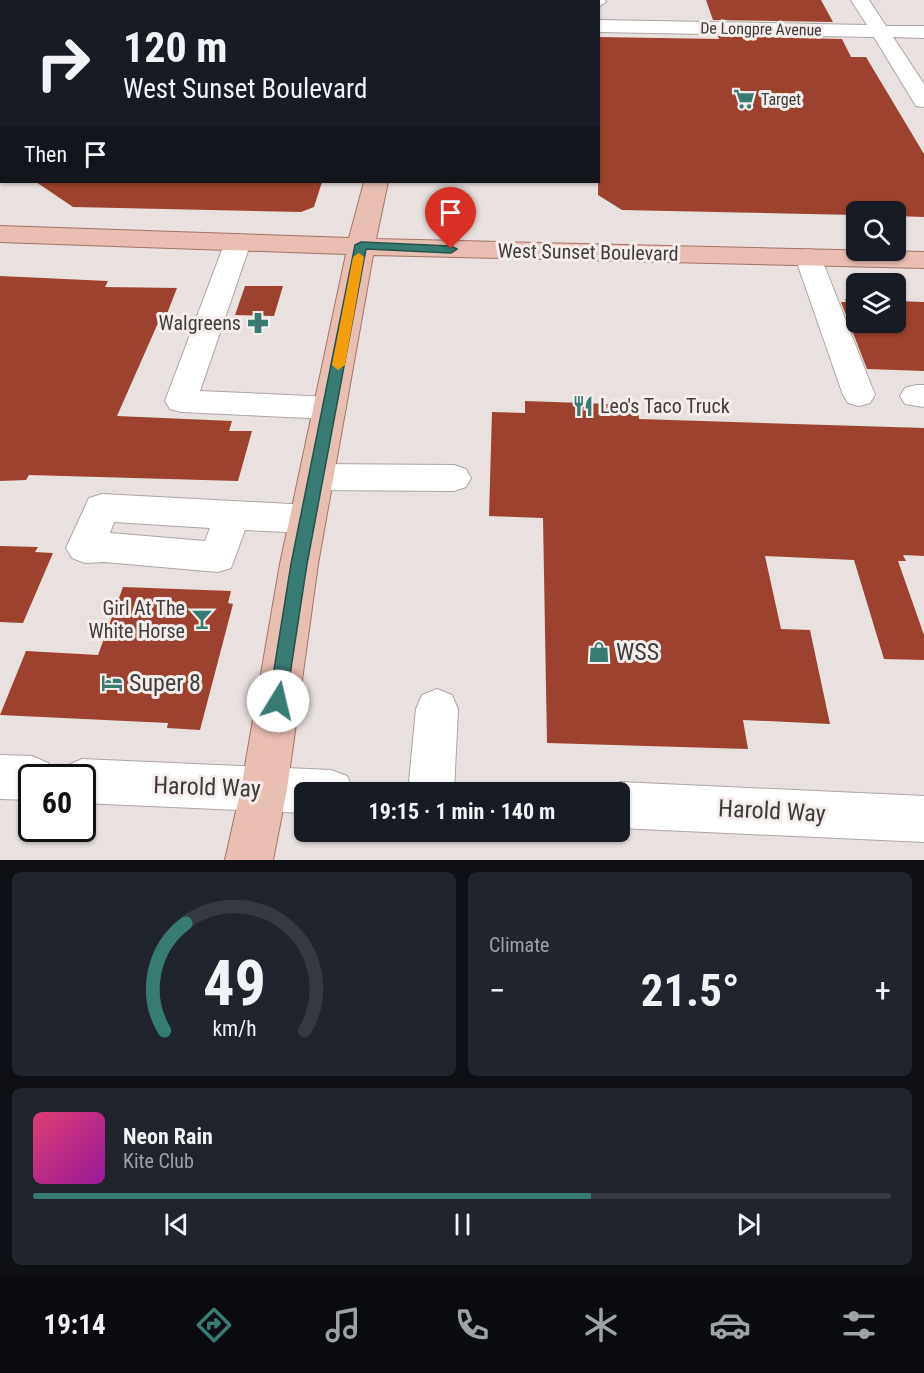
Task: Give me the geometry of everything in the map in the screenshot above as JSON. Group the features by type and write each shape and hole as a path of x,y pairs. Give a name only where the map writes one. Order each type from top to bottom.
{"main road":[{"path":"249,860 264,789 308,519 361,245 376,183"},
{"name":"West Sunset Boulevard","path":"0,234 428,249 924,260"}],"street":[{"path":"860,0 924,101"},
{"name":"De Longpre Avenue","path":"602,30 924,32"},
{"path":"238,242 182,401 330,408"},
{"path":"808,257 859,395"},
{"path":"316,477 454,478"},
{"path":"232,515 308,519"},
{"path":"432,782 437,709"},
{"path":"0,777 18,778"},
{"name":"Harold Way","path":"96,782 294,790"},
{"name":"Harold Way","path":"630,805 924,819"}],"building":[{"path":"706,0 821,0 833,22 713,20"},
{"name":"Target","path":"718,36 842,39 851,57 866,57 924,154 924,217 906,216 906,201 846,201 846,215 622,210 598,195 598,183 600,183 600,37 719,39"},
{"path":"37,183 322,183 314,207 301,212 73,207"},
{"path":"0,276 108,281 105,287 177,288 163,324 158,323 117,416 232,421 229,431 252,431 238,481 29,475 26,480 0,481"},
{"path":"245,286 283,286 274,316 235,315"},
{"path":"906,301 924,302 924,371 867,369 853,333 906,333"},
{"path":"841,302 846,302 846,315"},
{"name":"WSS","path":"525,401 638,405 639,419 924,428 924,556 903,555 906,561 898,561 924,635 924,660 884,659 854,560 765,556 781,629 810,630 830,724 743,720 748,749 547,743 543,518 489,516 492,412 525,413"},
{"path":"0,546 38,547 35,552 53,553 23,623 0,622"},
{"name":"Super 8","path":"123,587 231,591 228,603 233,604 200,730 167,728 168,723 0,715 26,651 98,655"}],"slow traffic":[{"path":"338,365 359,257"}],"place":[{"name":"Target","path":"744,99"},
{"name":"Walgreens","path":"258,323"},
{"name":"Leo's Taco Truck","path":"583,406"},
{"name":"Girl At The White Horse","path":"202,619"},
{"name":"WSS","path":"599,652"},
{"name":"Super 8","path":"112,683"}],"route":[{"path":"278,701 299,564 361,245 451,249"}]}
